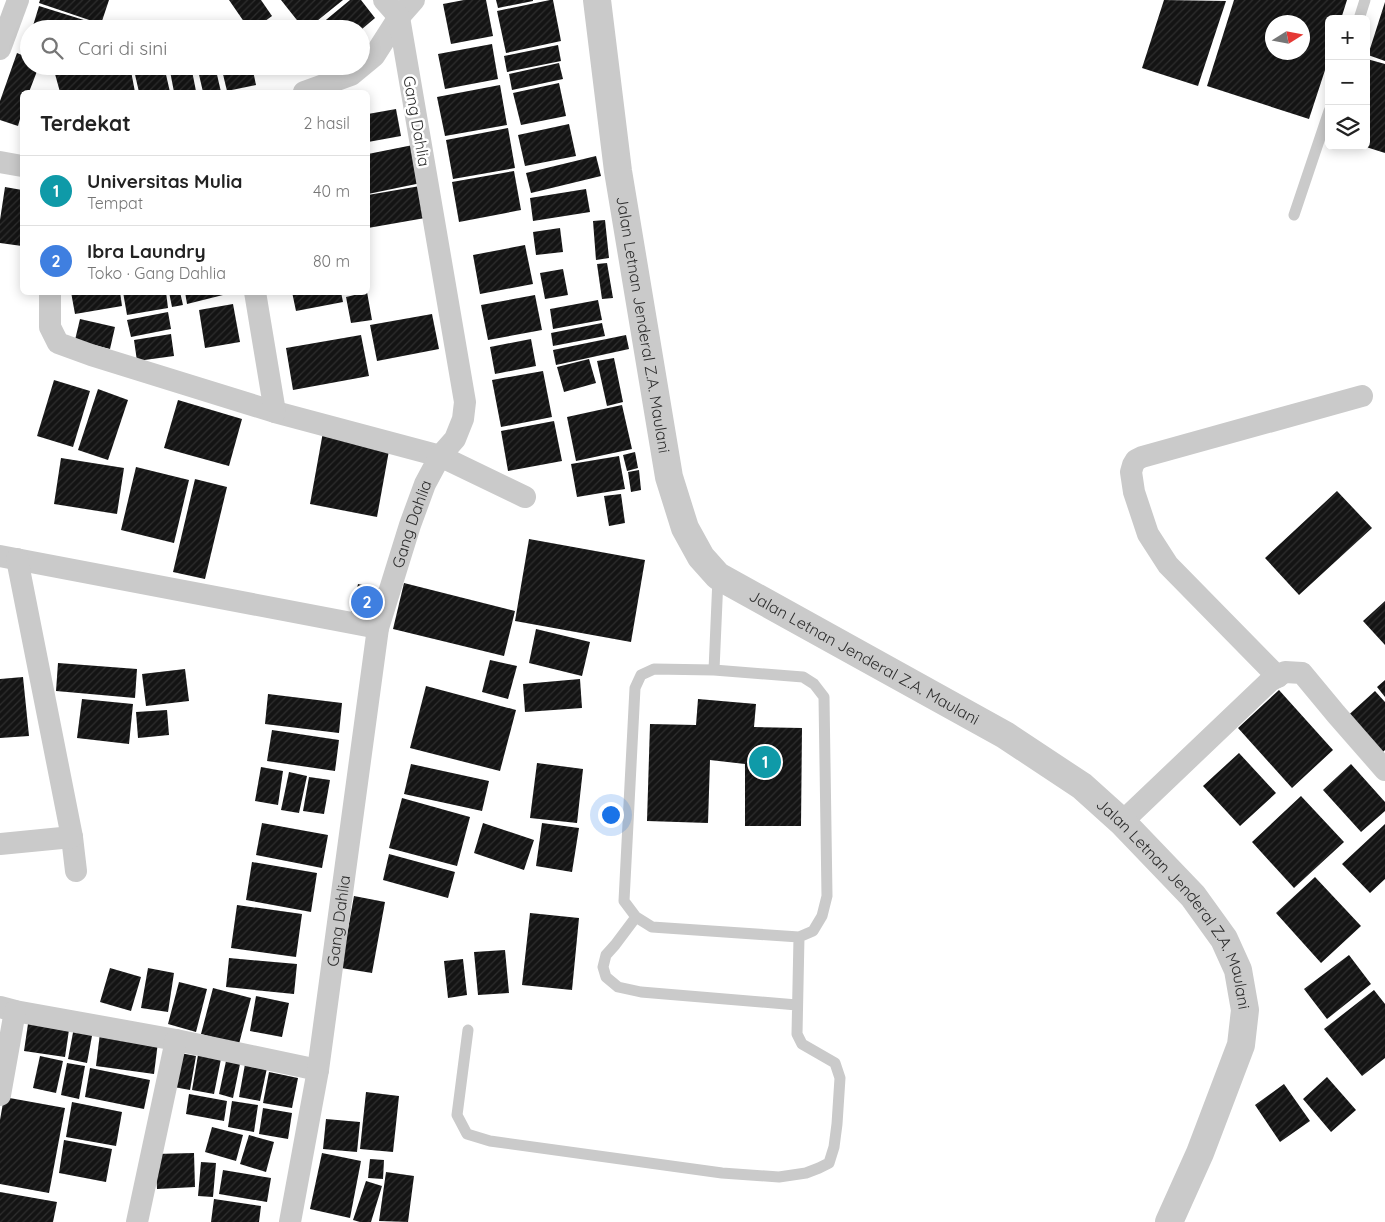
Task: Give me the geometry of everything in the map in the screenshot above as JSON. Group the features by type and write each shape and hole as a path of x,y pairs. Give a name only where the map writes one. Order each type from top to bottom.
{"street":[{"path":"0,49 18,0"},
{"path":"384,0 399,17"},
{"path":"370,59 399,17 414,0"},
{"name":"Jalan Letnan Jenderal Z.A. Maulani","path":"597,0 618,172 669,477 685,528 701,556 718,576 1005,735 1082,786 1122,822 1193,896 1224,939 1238,970 1245,1010 1241,1045 1200,1153 1169,1222"},
{"name":"Gang Dahlia","path":"290,1222 318,1070 378,628 426,484 440,456 455,439 463,419 465,402 399,17"},
{"path":"310,90 352,75"},
{"path":"0,162 20,166"},
{"path":"50,295 50,327 58,343 275,412 440,456 525,497"},
{"path":"256,295 275,412"},
{"path":"1278,677 1168,565 1148,534 1134,492 1133,465 1136,460 1142,457 1362,396"},
{"path":"76,872 72,837 8,558 378,628"},
{"path":"1122,822 1270,681 1285,672 1302,673 1385,770"},
{"path":"0,844 72,837"},
{"path":"0,1095 8,1009 176,1040 318,1070"},
{"path":"137,1222 176,1040"}],"lane":[{"path":"1360,15 1366,0"},
{"path":"1294,215 1325,123"},
{"path":"714,670 718,576"},
{"path":"654,668 714,670 803,677 814,684 824,697 827,896 822,916 813,931 799,937 652,927 636,917 624,902 635,688 641,675 654,668"},
{"path":"636,917 606,955 603,967 606,977 618,987 641,992 798,1005"},
{"path":"468,1030 457,1115 467,1134 490,1141 722,1173 779,1177 806,1173 829,1163 834,1147 837,1124 840,1078 835,1063 802,1044 797,1034 799,937"}],"building":[{"path":"40,0 109,0 102,20 89,20 39,3"},
{"path":"229,0 261,0 272,16 266,20 243,20"},
{"path":"281,0 343,0 318,20 297,20"},
{"path":"350,0 361,0 375,18 370,22 370,20 326,20"},
{"path":"464,0 486,0 493,36 451,44 443,4"},
{"path":"496,0 533,0 533,1 498,8"},
{"path":"553,0 561,41 506,53 497,11"},
{"path":"1164,0 1226,1 1198,86 1142,68"},
{"path":"1234,0 1347,0 1342,15 1325,15 1325,70 1309,119 1207,86"},
{"path":"1385,2 1385,61 1370,56 1370,49"},
{"path":"39,6 84,20 35,20"},
{"path":"492,44 498,79 445,89 438,54"},
{"path":"558,45 561,61 507,72 504,56"},
{"path":"17,53 20,54 20,75 36,75 30,90 20,90 20,119 18,126 0,120 0,101"},
{"path":"1370,60 1385,64 1385,153 1370,148"},
{"path":"559,63 563,79 512,90 509,74"},
{"path":"55,75 132,75 135,90 59,90"},
{"path":"135,75 166,75 170,90 139,90"},
{"path":"171,75 193,75 196,90 174,90"},
{"path":"199,75 217,75 221,90 203,90"},
{"path":"223,75 254,75 256,85 227,90"},
{"path":"559,83 566,116 521,125 513,93"},
{"path":"500,85 507,125 445,136 437,97"},
{"path":"396,109 401,136 370,142 370,114"},
{"path":"569,124 576,156 525,166 518,135"},
{"path":"508,128 515,168 453,179 446,140"},
{"path":"413,145 421,183 370,194 370,154"},
{"path":"596,156 601,176 531,193 526,173"},
{"path":"514,171 521,210 459,222 452,182"},
{"path":"420,186 425,218 370,228 370,195"},
{"path":"5,187 20,190 20,246 0,243 0,220"},
{"path":"586,189 590,212 533,221 530,198"},
{"path":"605,220 609,258 596,260 593,221"},
{"path":"560,228 563,252 536,255 533,232"},
{"path":"525,245 533,284 480,294 473,255"},
{"path":"607,263 613,298 602,299 597,264"},
{"path":"563,269 568,295 545,299 540,273"},
{"path":"72,295 120,295 122,306 75,314"},
{"path":"124,295 166,295 168,308 127,315"},
{"path":"170,295 181,295 183,305 172,307"},
{"path":"186,295 223,295 187,304"},
{"path":"293,295 342,295 343,302 296,311"},
{"path":"368,295 372,320 351,323 346,297"},
{"path":"535,295 542,330 488,340 481,305"},
{"path":"598,300 602,320 553,329 550,309"},
{"path":"233,304 240,342 205,348 199,310"},
{"path":"168,312 171,329 131,337 127,320"},
{"path":"432,314 439,349 377,361 370,325"},
{"path":"80,319 115,327 110,349 75,340"},
{"path":"602,323 605,336 553,346 551,333"},
{"path":"171,334 174,356 137,361 134,340"},
{"path":"361,335 369,376 293,390 286,348"},
{"path":"626,335 629,349 556,365 553,350"},
{"path":"531,339 536,366 495,374 490,347"},
{"path":"614,358 623,402 607,406 597,361"},
{"path":"589,359 596,383 564,392 557,367"},
{"path":"543,371 552,417 501,427 492,380"},
{"path":"54,380 90,391 73,447 37,436"},
{"path":"98,389 128,400 108,460 78,450"},
{"path":"178,400 242,419 229,466 164,448"},
{"path":"622,405 632,449 576,461 567,417"},
{"path":"554,421 562,461 508,471 501,431"},
{"path":"323,432 390,445 377,517 310,504"},
{"path":"635,452 638,468 627,471 623,455"},
{"path":"619,456 625,489 577,497 571,464"},
{"path":"61,458 124,468 117,514 54,504"},
{"path":"136,467 189,480 174,543 121,530"},
{"path":"639,470 641,490 631,492 628,472"},
{"path":"195,479 227,487 205,579 173,572"},
{"path":"1337,491 1372,528 1299,595 1265,558"},
{"path":"621,494 625,523 609,526 604,496"},
{"path":"529,539 645,560 631,642 515,621"},
{"path":"404,583 515,611 504,656 393,629"},
{"path":"358,584 381,589 376,619 351,614"},
{"path":"1385,601 1385,645 1363,621"},
{"path":"536,629 590,642 582,676 529,663"},
{"path":"490,660 517,666 508,699 482,692"},
{"path":"58,663 137,669 135,698 56,691"},
{"path":"185,669 189,701 146,706 142,674"},
{"path":"23,677 29,736 0,738 0,679"},
{"path":"580,679 582,708 525,712 523,684"},
{"path":"1385,680 1385,697 1377,687"},
{"path":"426,686 516,710 500,771 410,748"},
{"path":"1279,690 1333,750 1292,788 1238,728"},
{"path":"1375,691 1385,702 1385,750 1377,757 1343,720"},
{"path":"268,694 342,703 339,733 265,724"},
{"path":"82,699 133,704 129,744 77,738"},
{"path":"698,699 756,704 754,727 802,728 801,826 745,826 745,764 710,760 708,823 647,821 650,724 696,725"},
{"path":"167,710 169,735 138,738 136,712"},
{"path":"272,730 339,740 335,771 267,761"},
{"path":"1239,753 1276,793 1240,826 1203,786"},
{"path":"537,763 583,769 577,823 530,818"},
{"path":"411,764 489,781 482,811 404,794"},
{"path":"1351,764 1385,802 1385,811 1361,832 1323,790"},
{"path":"261,767 283,771 278,805 255,801"},
{"path":"289,772 307,776 299,813 281,810"},
{"path":"309,777 330,780 324,814 303,811"},
{"path":"1301,796 1344,842 1294,888 1252,842"},
{"path":"402,798 470,817 457,866 389,848"},
{"path":"262,823 328,835 322,868 256,855"},
{"path":"483,823 534,840 524,870 474,853"},
{"path":"542,823 579,828 572,872 536,866"},
{"path":"1385,824 1385,879 1370,893 1342,864"},
{"path":"389,854 455,872 448,898 383,880"},
{"path":"252,862 317,873 311,912 246,900"},
{"path":"1315,877 1361,926 1321,963 1276,913"},
{"path":"354,896 385,902 372,973 341,968"},
{"path":"237,905 302,914 296,957 231,948"},
{"path":"530,913 579,918 572,990 522,985"},
{"path":"505,950 509,993 478,995 474,952"},
{"path":"1349,955 1371,984 1327,1019 1304,989"},
{"path":"229,958 297,964 294,994 226,987"},
{"path":"463,959 467,995 448,998 444,961"},
{"path":"110,968 141,977 131,1011 100,1002"},
{"path":"148,968 174,973 168,1012 141,1008"},
{"path":"179,982 207,989 196,1032 168,1024"},
{"path":"213,988 251,998 239,1044 201,1034"},
{"path":"1374,990 1385,1004 1385,1058 1362,1076 1324,1029"},
{"path":"256,996 289,1003 282,1037 250,1031"},
{"path":"29,1017 70,1023 65,1057 24,1051"},
{"path":"75,1022 94,1025 87,1063 68,1059"},
{"path":"100,1033 158,1042 154,1074 96,1066"},
{"path":"180,1053 196,1056 190,1090 174,1087"},
{"path":"198,1055 221,1059 214,1094 192,1090"},
{"path":"40,1056 63,1061 56,1093 33,1088"},
{"path":"226,1061 240,1064 233,1098 219,1094"},
{"path":"67,1063 85,1066 79,1099 61,1095"},
{"path":"245,1064 267,1068 260,1101 239,1097"},
{"path":"90,1068 150,1080 144,1109 85,1097"},
{"path":"269,1072 298,1078 292,1108 263,1103"},
{"path":"1327,1077 1356,1110 1331,1132 1303,1099"},
{"path":"1284,1084 1310,1121 1280,1142 1255,1105"},
{"path":"366,1092 399,1096 393,1152 360,1149"},
{"path":"189,1094 227,1101 224,1121 186,1114"},
{"path":"4,1097 65,1108 49,1193 0,1184 0,1120"},
{"path":"232,1101 258,1105 254,1132 228,1127"},
{"path":"72,1102 122,1112 116,1146 66,1137"},
{"path":"263,1108 292,1113 288,1139 259,1134"},
{"path":"326,1119 360,1122 357,1152 323,1149"},
{"path":"212,1127 243,1135 236,1161 205,1152"},
{"path":"249,1135 274,1142 266,1172 240,1164"},
{"path":"64,1140 112,1149 106,1182 59,1173"},
{"path":"194,1153 195,1187 157,1189 155,1154"},
{"path":"322,1153 361,1161 350,1218 310,1209"},
{"path":"370,1159 384,1160 383,1179 368,1178"},
{"path":"201,1162 216,1163 213,1197 198,1196"},
{"path":"223,1170 271,1178 267,1202 219,1194"},
{"path":"386,1172 414,1176 408,1222 379,1221"},
{"path":"366,1181 382,1186 371,1222 360,1222 353,1220"},
{"path":"0,1192 57,1202 53,1222 0,1222"},
{"path":"214,1199 261,1206 259,1222 211,1222"}],"place":[{"name":"Ibra Laundry","path":"367,602"},
{"name":"Universitas Mulia","path":"765,762"}]}
